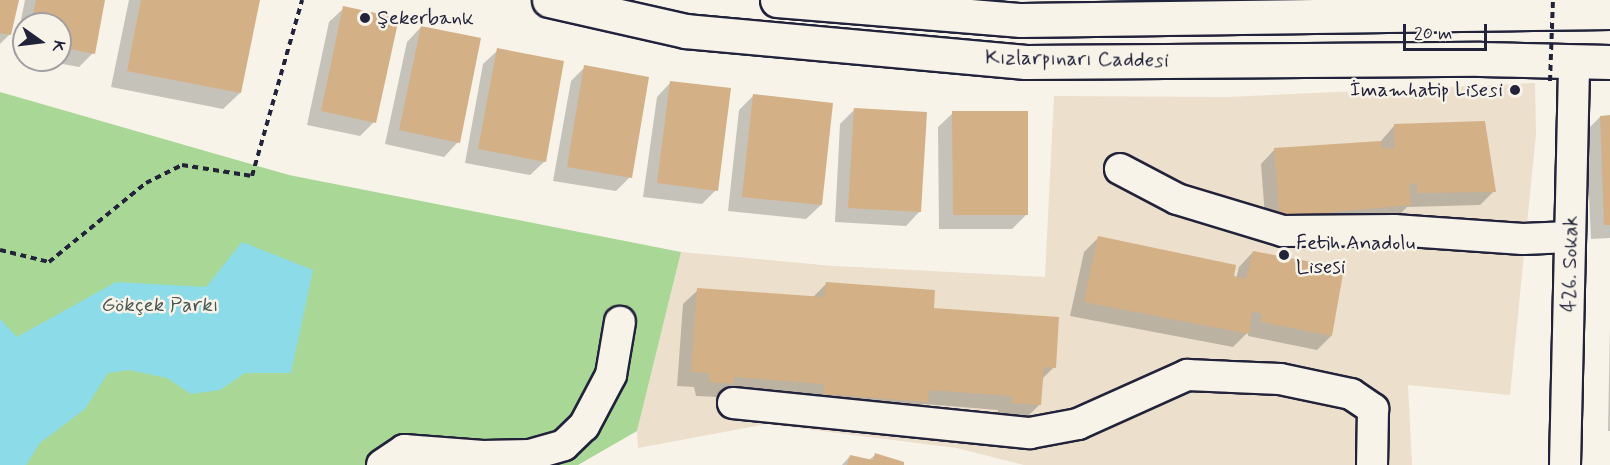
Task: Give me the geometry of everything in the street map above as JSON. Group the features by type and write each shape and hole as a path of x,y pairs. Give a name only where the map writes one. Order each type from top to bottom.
{"main road":[{"name":"Kızlarpınarı Caddesi","path":"549,0 685,31 1026,62 1480,59 1562,72 1610,62"},
{"name":"Kızlarpınarı Caddesi","path":"777,0 1021,20 1580,6"}],"street":[{"name":"426. Sokak","path":"1562,72 1570,237 1565,465"},
{"path":"1120,169 1177,199 1282,231 1394,230 1523,239 1570,237"},
{"path":"382,465 404,450 483,456 530,455 564,445 584,426 611,375 620,322"},
{"path":"733,403 1030,433 1078,424 1187,375 1281,379 1351,394 1373,410 1372,465"}],"path":[{"path":"0,250 49,262 146,183 182,165 252,176 302,0"},
{"path":"1562,72 1580,6"}],"shaded area":[{"path":"1535,83 1536,134 1510,395 1408,385 1412,465 1024,465 957,448 766,424 638,448 637,431 681,252 834,266 1045,277 1054,96 1227,97"}],"green space":[{"name":"Gökçek Parkı","path":"0,92 289,175 681,252 637,431 578,465 0,465"}],"water":[{"path":"242,242 313,270 291,373 245,373 220,390 191,394 167,378 129,370 108,373 85,409 40,443 26,465 0,465 0,319 17,337 116,282 206,287"}],"building":[{"path":"0,0 19,0 16,12 12,12 11,35 0,33"},
{"path":"36,0 105,0 95,54 72,49 72,12 34,12"},
{"path":"141,0 260,0 241,93 127,71"},
{"path":"343,6 399,18 376,123 321,111"},
{"path":"421,26 481,38 460,143 399,130"},
{"path":"497,48 564,61 546,162 478,149"},
{"path":"584,65 649,77 632,178 567,167"},
{"path":"670,81 731,88 718,191 657,183"},
{"path":"753,94 833,103 822,205 742,197"},
{"path":"854,108 927,112 921,212 848,208"},
{"path":"952,111 1028,111 1028,215 953,215"},
{"path":"1610,115 1610,225 1604,225 1600,116"},
{"path":"1485,121 1496,192 1417,193 1417,183 1409,184 1411,205 1280,217 1274,148 1381,141 1382,148 1395,149 1394,124"},
{"path":"1098,236 1236,265 1234,276 1246,279 1253,251 1344,268 1332,336 1261,322 1262,314 1252,311 1249,334 1084,302"},
{"path":"826,282 935,290 934,308 1059,317 1056,368 1044,367 1041,405 1011,403 1012,396 929,390 928,402 823,394 824,384 734,377 734,384 710,382 708,373 691,372 697,288 824,297"},
{"path":"875,453 904,462 904,465 847,465 850,455 873,460"}],"place":[{"name":"Şekerbank","path":"365,18"},
{"name":"İmamhatip Lisesi","path":"1515,90"},
{"name":"Fetih Anadolu Lisesi","path":"1284,255"}]}
